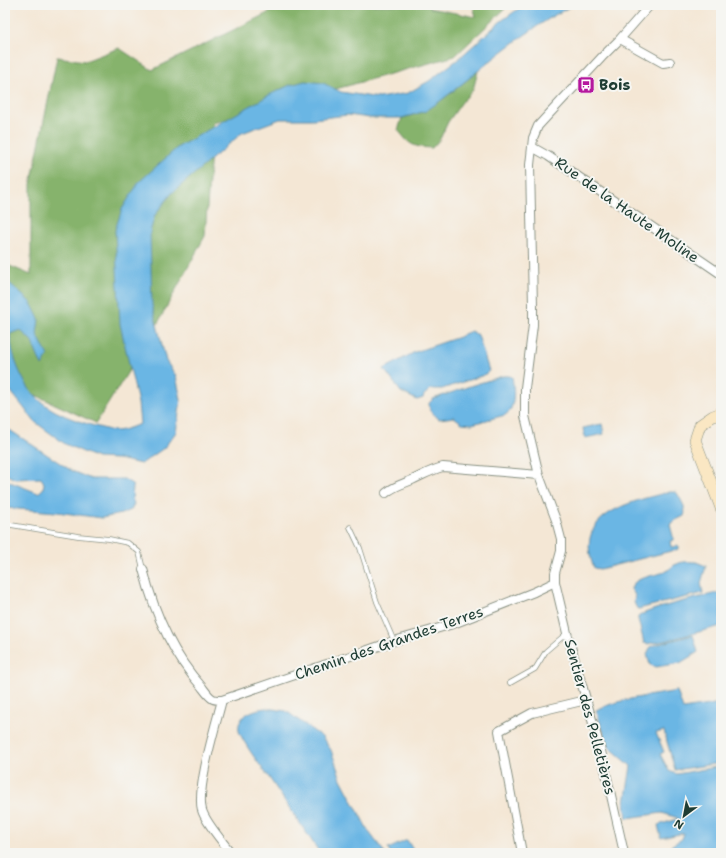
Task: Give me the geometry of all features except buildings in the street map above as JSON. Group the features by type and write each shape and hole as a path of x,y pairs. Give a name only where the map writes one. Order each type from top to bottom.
{"street":[{"path":"555,582 555,574 561,551 561,539 556,520 539,475 525,416 525,388 533,325 530,165 533,138 538,126 650,5"},
{"path":"620,39 663,64 670,62"},
{"name":"Rue de la Haute Moline","path":"532,147 548,156 721,274"},
{"path":"721,413 700,424 695,440 721,508"},
{"path":"386,493 393,487 412,480 430,470 443,467 539,475"},
{"path":"143,569 148,588 164,631 177,655 213,699 222,700 202,784 201,809 205,817 231,853"},
{"name":"Sentier des Pelletières","path":"555,582 567,633 601,751 624,853"},
{"name":"Chemin des Grandes Terres","path":"222,700 394,641 453,624 534,592 555,582"},
{"path":"522,853 499,732 532,713 586,700"}],"lane":[{"path":"5,524 128,543 139,552 143,569"},
{"path":"350,527 360,548 377,602 394,641"},
{"path":"510,682 535,670 546,651 567,633"}],"green space":[{"path":"284,5 427,5 430,8 476,17 473,5 509,5 455,56 213,123 205,236 153,332 96,423 5,381 5,264 31,275 31,184 57,57 85,61 119,48 152,70"},
{"path":"478,71 473,90 462,102 448,122 440,139 432,148 420,147 412,144 398,130 402,118 424,110 443,99"}],"water":[{"path":"524,5 573,5 537,26 520,38 426,111 402,118 370,118 348,115 313,119 280,119 242,133 172,193 155,215 150,232 152,305 166,361 176,376 181,400 176,432 164,448 141,464 118,459 97,458 65,444 35,422 5,384 5,279 31,303 39,319 37,334 48,356 42,366 31,340 20,330 10,334 15,359 21,375 35,396 56,412 111,431 124,430 140,424 138,403 120,324 115,230 122,209 139,182 178,147 271,94 290,85 305,81 323,83 341,92 379,98 408,93 429,81 457,60 501,21"},
{"path":"471,331 478,335 489,371 484,375 442,389 431,389 424,395 423,398 417,400 401,392 384,369 415,352 459,337"},
{"path":"503,376 512,377 513,387 513,403 509,412 505,415 472,424 462,423 454,417 439,419 430,411 429,403 433,399"},
{"path":"602,424 604,434 585,438 583,428"},
{"path":"5,427 72,471 91,479 124,479 132,484 132,498 134,504 131,510 102,518 57,512 5,508 5,480 38,493 43,489 44,483 41,478 15,479 5,474"},
{"path":"669,492 677,493 685,510 684,516 672,522 670,525 674,540 670,541 671,547 679,546 679,549 600,569 594,568 589,550 591,535 598,523 622,506"},
{"path":"696,562 706,566 701,583 703,593 639,609 636,607 634,602 635,595 631,589 636,581 663,573 679,563"},
{"path":"721,592 721,626 665,641 647,644 644,643 638,617 652,610"},
{"path":"693,635 698,652 680,663 656,667 650,665 647,654 651,646"},
{"path":"677,691 683,709 721,703 721,763 675,770 664,731 656,733 664,752 660,754 669,771 677,774 721,766 721,853 667,853 672,845 682,839 684,833 661,838 658,825 678,818 662,813 627,818 625,803 631,766 608,746 596,710 626,700"},
{"path":"266,708 286,711 322,737 331,750 341,779 369,832 385,853 320,853 252,754 239,731 240,721 243,717 252,711"},
{"path":"407,840 415,853 390,853 388,849"}],"place":[{"name":"Bois","path":"586,85"}]}
